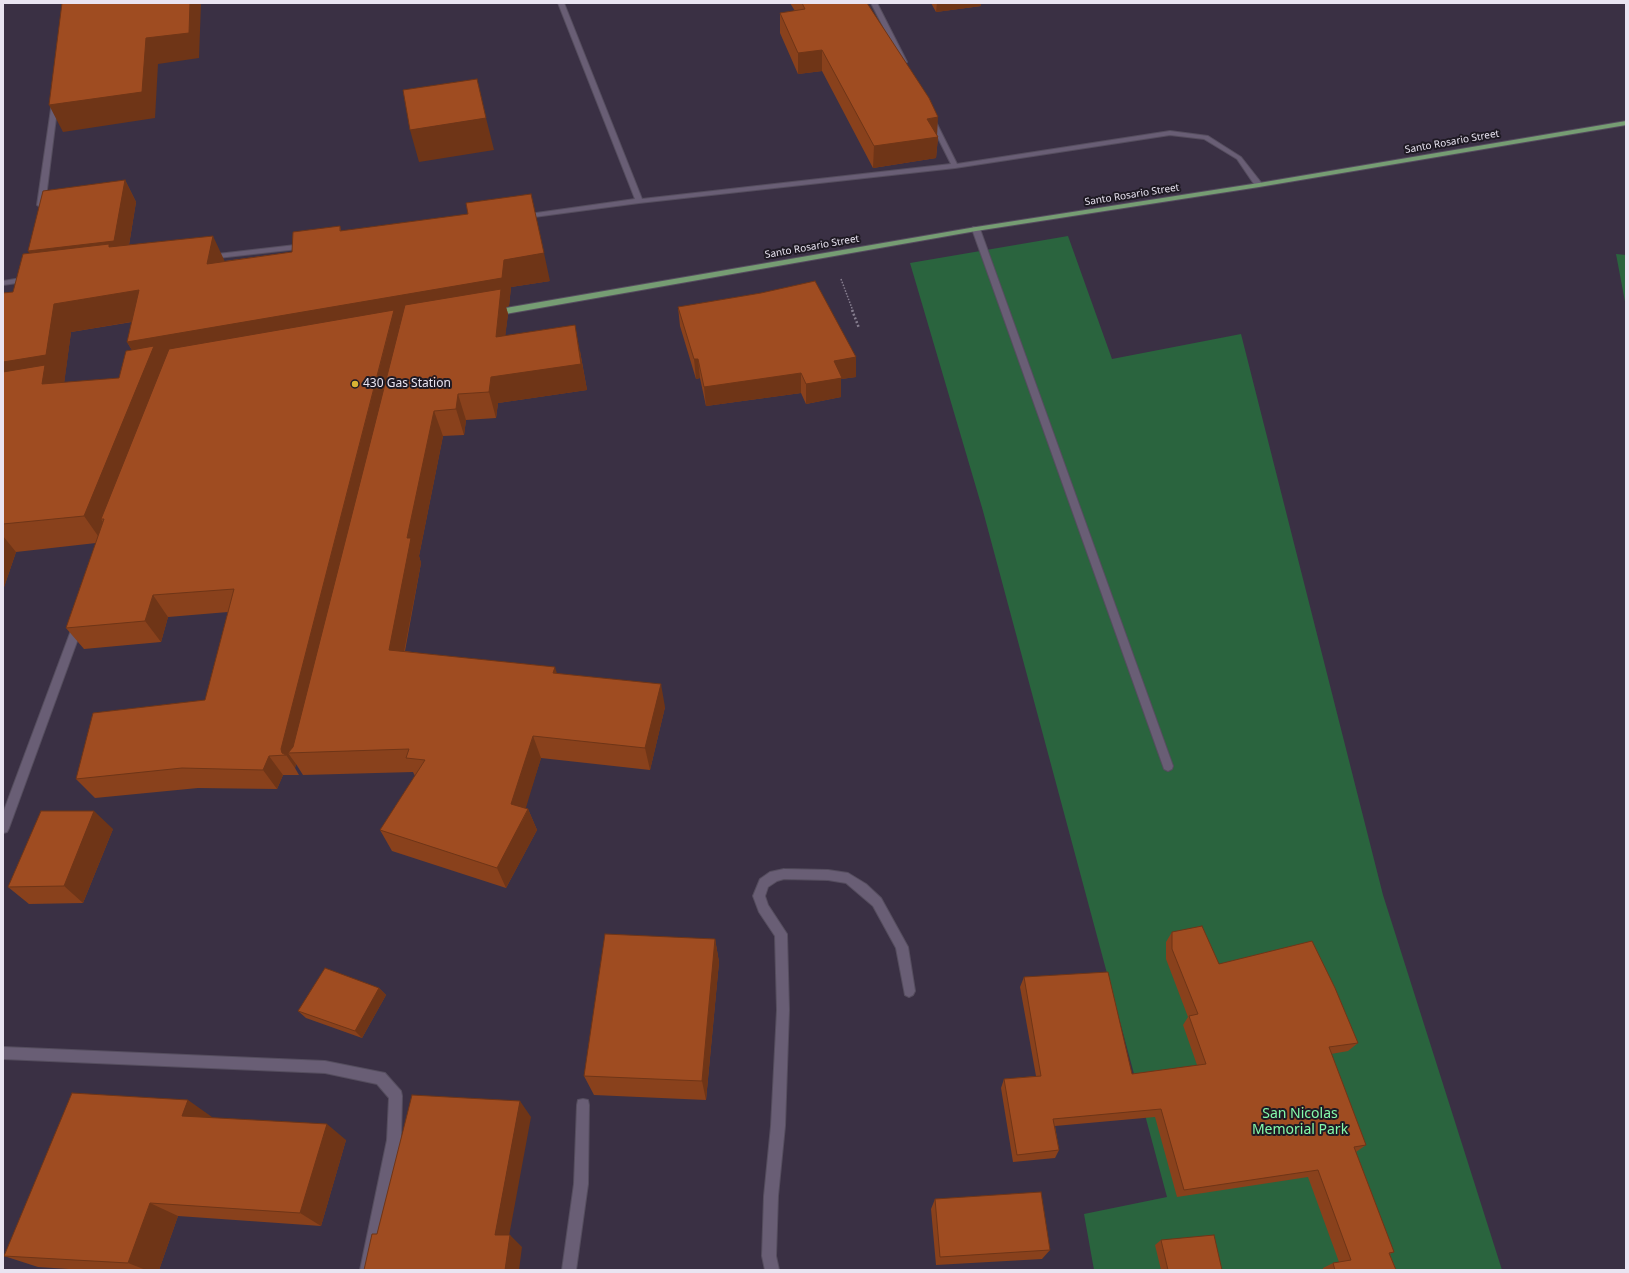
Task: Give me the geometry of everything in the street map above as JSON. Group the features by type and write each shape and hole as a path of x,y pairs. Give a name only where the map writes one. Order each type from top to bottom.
{"main road":[{"name":"Santo Rosario Street","path":"486,314 976,229 1259,185 1626,122"}],"street":[{"path":"562,3 639,201"},
{"path":"874,3 906,67"},
{"path":"40,212 57,91"},
{"path":"927,110 955,166"},
{"path":"514,218 639,201 955,166 1170,133 1206,137 1239,158 1259,185"},
{"path":"976,229 1168,766"},
{"path":"200,258 310,245"},
{"path":"3,283 31,276"},
{"path":"3,828 81,618"},
{"path":"772,1270 769,1256 771,1196 778,1126 783,1010 781,934 763,908 759,896 764,883 774,876 784,874 828,875 848,878 862,888 877,902 902,947 908,991"},
{"path":"3,1053 325,1067 380,1078 396,1096 394,1140 367,1270"},
{"path":"569,1270 581,1184 583,1105"}],"path":[{"path":"832,254 859,328"}],"green space":[{"name":"San Nicolas Memorial Park","path":"1068,236 1112,359 1241,334 1383,895 1502,1270 1094,1270 1084,1214 1167,1197 983,511 910,263"},
{"path":"1616,254 1626,255 1626,307"}],"building":[{"path":"62,3 190,3 189,33 146,38 142,92 49,105"},
{"path":"802,3 867,3 929,98 938,117 927,119 938,137 874,146 822,50 798,53 780,13 805,9"},
{"path":"477,79 486,118 410,130 403,90"},
{"path":"125,180 114,241 28,251 43,191"},
{"path":"531,194 544,253 504,260 502,278 127,342 139,290 54,304 46,355 3,362 3,293 13,292 23,254 109,244 109,247 213,236 207,264 292,252 293,232 340,226 340,231 468,214 466,203"},
{"path":"815,281 856,357 834,361 842,378 806,384 801,373 704,387 698,359 694,359 678,307 761,293"},
{"path":"501,289 496,337 575,325 581,364 491,377 489,392 458,394 456,409 434,411 407,538 411,538 389,650 555,667 553,673 661,684 645,748 533,736 511,804 528,809 497,868 380,830 425,760 406,758 409,749 288,753 293,747 405,305"},
{"path":"394,310 281,749 282,753 286,755 269,756 263,770 182,768 76,779 93,713 205,700 234,589 153,595 145,621 66,628 104,519 101,519 169,349"},
{"path":"154,346 84,516 3,524 3,372 45,365 42,384 119,378 126,351"},
{"path":"41,811 94,811 64,886 8,887"},
{"path":"1202,926 1219,964 1312,941 1335,988 1358,1043 1329,1047 1366,1145 1354,1147 1394,1252 1389,1253 1396,1270 1335,1270 1333,1263 1351,1260 1318,1170 1184,1190 1161,1109 1053,1119 1059,1150 1017,1155 1004,1079 1041,1076 1024,977 1108,972 1132,1074 1206,1064 1189,1016 1198,1014 1172,949 1172,932"},
{"path":"605,934 715,939 702,1081 584,1076"},
{"path":"325,968 379,988 355,1031 298,1011"},
{"path":"72,1093 188,1100 182,1116 327,1124 300,1213 150,1203 128,1263 4,1256"},
{"path":"412,1095 520,1101 495,1235 510,1235 505,1270 364,1270 372,1234 377,1234"},
{"path":"1041,1192 1050,1250 940,1257 935,1199"},
{"path":"1214,1235 1222,1270 1168,1270 1161,1240"}],"place":[{"name":"430 Gas Station","path":"355,384"}]}
